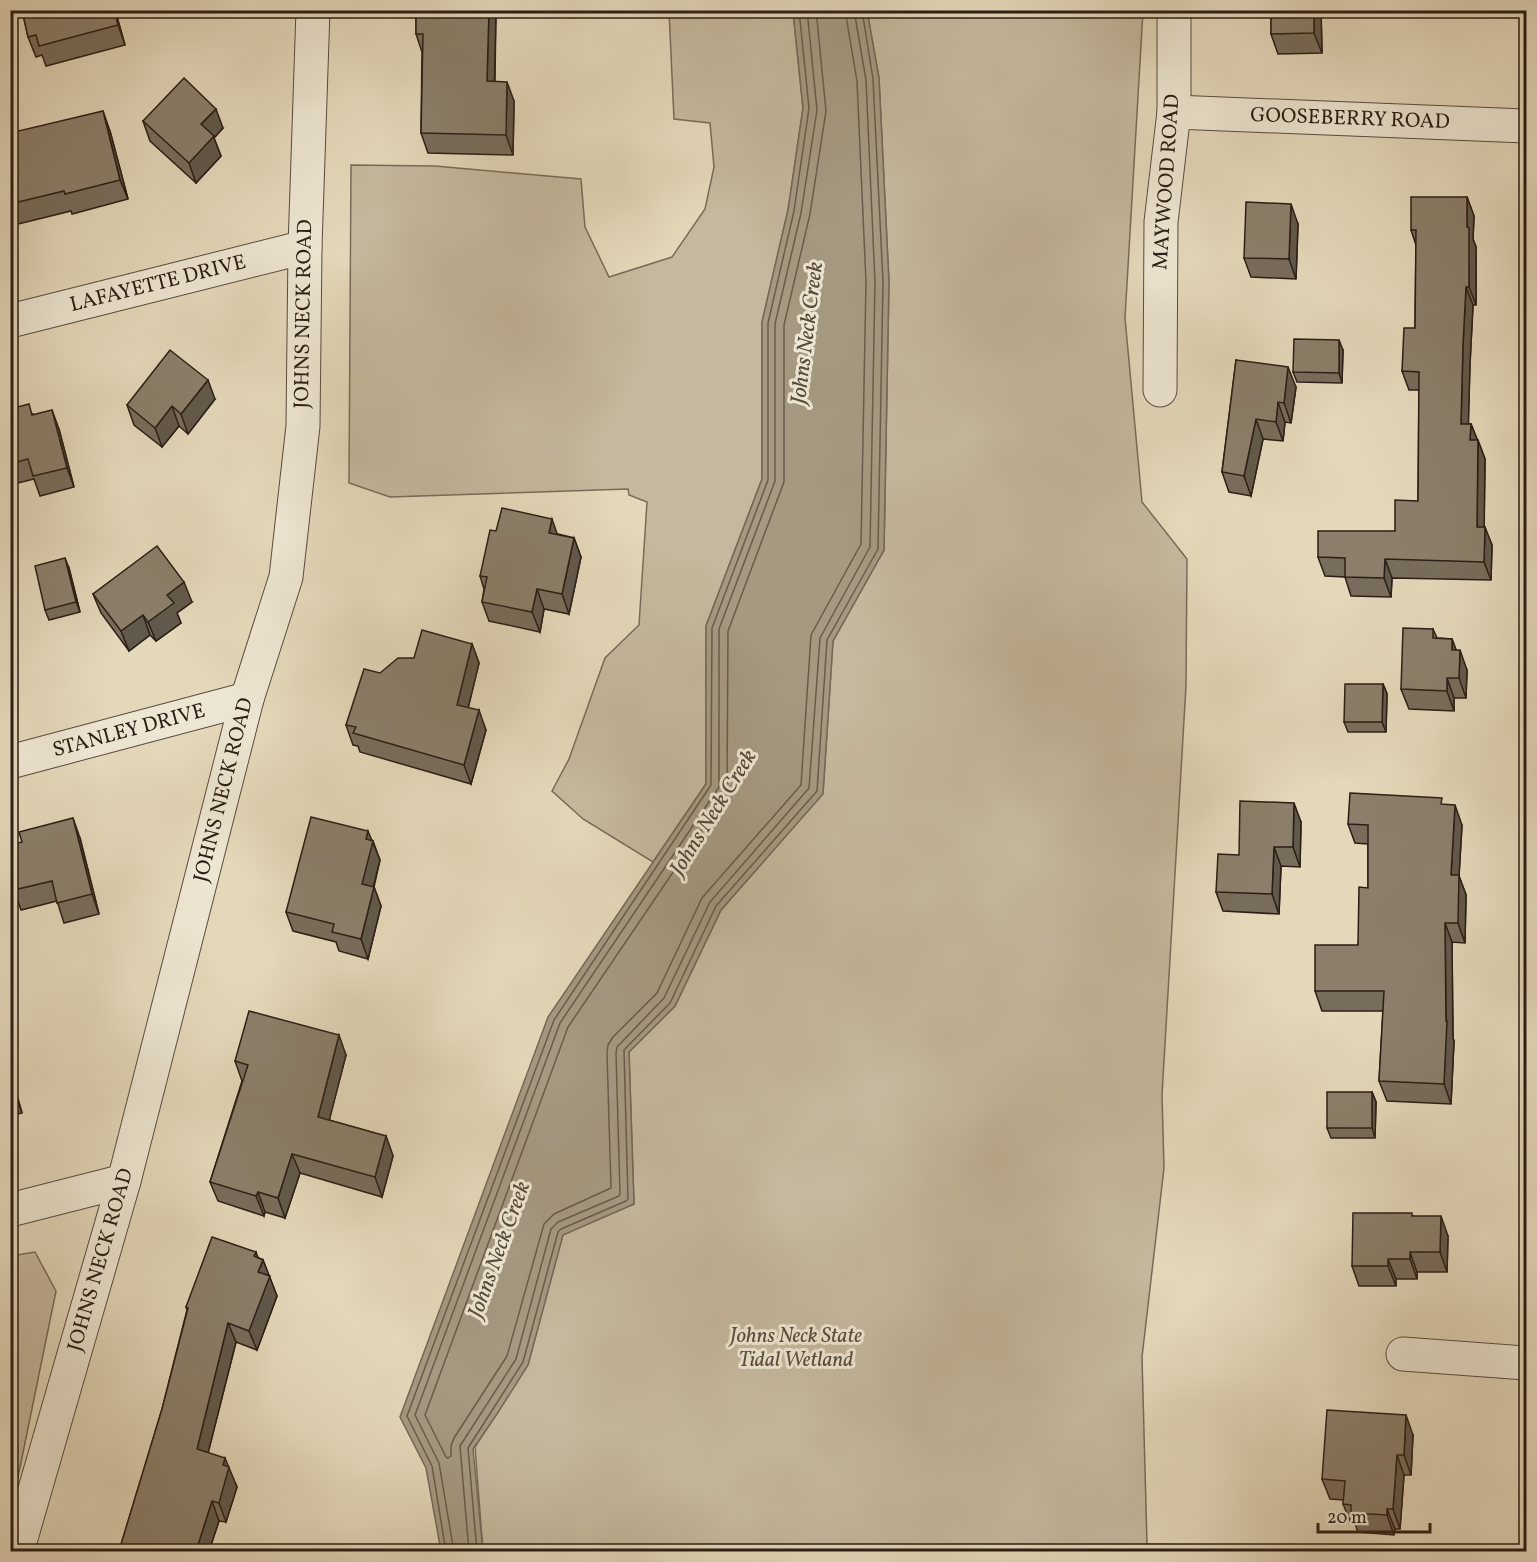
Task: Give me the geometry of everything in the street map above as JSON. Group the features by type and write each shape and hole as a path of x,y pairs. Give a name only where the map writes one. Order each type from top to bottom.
{"street":[{"name":"JOHNS NECK ROAD","path":"17,1551 124,1181 247,699 286,577 303,426 305,247 312,10"},
{"name":"MAYWOOD ROAD","path":"1160,390 1161,222 1174,112 1174,10"},
{"name":"GOOSEBERRY ROAD","path":"1174,112 1527,126"},
{"name":"LAFAYETTE DRIVE","path":"10,321 305,247"},
{"name":"STANLEY DRIVE","path":"10,762 247,699"},
{"path":"10,1210 124,1181"},
{"path":"1403,1353 1527,1363"}],"green space":[{"path":"669,11 793,11 803,108 788,210 762,322 762,479 706,626 706,784 653,862 583,819 552,791 569,759 605,658 639,625 647,502 629,495 628,489 390,497 349,483 351,165 435,166 581,179 585,227 609,277 672,257 705,209 714,167 710,123 674,119"},
{"name":"Johns Neck State Tidal Wetland","path":"867,11 1143,11 1125,318 1142,502 1187,559 1186,686 1162,1095 1164,1168 1142,1357 1147,1544 1432,1551 483,1551 475,1447 528,1365 563,1234 634,1204 629,1052 675,1006 721,910 823,793 833,641 884,550 889,282 879,78"},
{"path":"35,1252 56,1291 16,1487 10,1485 11,1256"}],"water":[{"name":"Johns Neck Creek","path":"793,11 867,11 879,78 889,282 884,550 833,641 823,794 721,910 675,1006 629,1052 634,1204 563,1235 528,1365 473,1449 483,1551 441,1551 426,1468 400,1417 548,1017 706,784 706,626 762,479 762,322 788,210 803,108"}],"building":[{"path":"22,10 114,10 118,25 39,46 36,35 28,37"},
{"path":"416,10 489,10 487,81 507,82 506,135 421,133 423,34 416,34"},
{"path":"1271,10 1314,10 1314,33 1271,34"},
{"path":"184,78 216,109 201,124 214,136 189,163 143,121"},
{"path":"103,111 120,180 65,194 64,191 10,204 10,133"},
{"path":"1411,197 1467,197 1469,287 1466,287 1461,424 1471,424 1470,440 1478,440 1477,527 1485,527 1484,562 1385,559 1384,578 1345,577 1345,558 1318,557 1318,531 1395,531 1395,500 1418,501 1419,372 1402,371 1404,328 1415,328 1416,230 1411,230"},
{"path":"1246,202 1291,204 1289,259 1244,258"},
{"path":"1294,339 1339,340 1339,373 1293,372"},
{"path":"170,350 208,380 181,414 172,406 155,428 127,405"},
{"path":"1236,360 1288,367 1284,403 1278,402 1276,422 1256,419 1244,476 1222,472"},
{"path":"29,404 32,415 52,410 67,468 33,476 28,459 10,464 10,409"},
{"path":"502,508 552,519 549,533 574,538 562,594 537,589 532,612 482,602 487,577 480,576 490,530 496,531"},
{"path":"157,546 184,582 167,595 174,603 148,622 143,615 121,631 93,594"},
{"path":"65,558 76,602 45,610 35,566"},
{"path":"1403,628 1433,629 1433,638 1452,639 1452,650 1460,650 1459,678 1447,678 1447,691 1401,689"},
{"path":"422,630 472,644 457,705 479,710 464,765 353,733 356,727 346,725 364,669 380,673 398,658 414,658"},
{"path":"1345,684 1383,684 1382,722 1344,722"},
{"path":"1350,793 1442,798 1441,804 1455,805 1451,875 1459,875 1458,923 1445,923 1447,1021 1444,1084 1379,1081 1384,991 1315,991 1315,945 1358,945 1359,887 1368,888 1368,825 1348,824"},
{"path":"1240,801 1294,803 1293,847 1274,847 1272,894 1216,892 1218,854 1239,855"},
{"path":"311,817 368,831 366,839 373,841 362,884 374,887 361,939 332,932 334,924 286,912"},
{"path":"73,818 92,894 57,903 52,881 14,890 10,876 10,845 22,842 19,832"},
{"path":"249,1011 339,1035 318,1117 386,1136 375,1177 292,1154 278,1198 258,1192 256,1196 210,1182 248,1065 235,1061"},
{"path":"10,1078 15,1094 10,1095"},
{"path":"1327,1092 1372,1092 1372,1128 1327,1128"},
{"path":"1353,1213 1412,1213 1412,1216 1441,1216 1440,1252 1410,1252 1410,1259 1388,1259 1388,1266 1352,1266"},
{"path":"212,1237 256,1252 254,1256 263,1260 258,1272 270,1276 249,1331 228,1323 197,1449 225,1458 223,1465 229,1467 219,1503 212,1501 196,1551 119,1551 162,1409 188,1308 186,1307"},
{"path":"1327,1410 1406,1415 1404,1455 1397,1455 1393,1509 1387,1509 1387,1515 1351,1513 1351,1505 1343,1504 1345,1481 1322,1479"}]}
